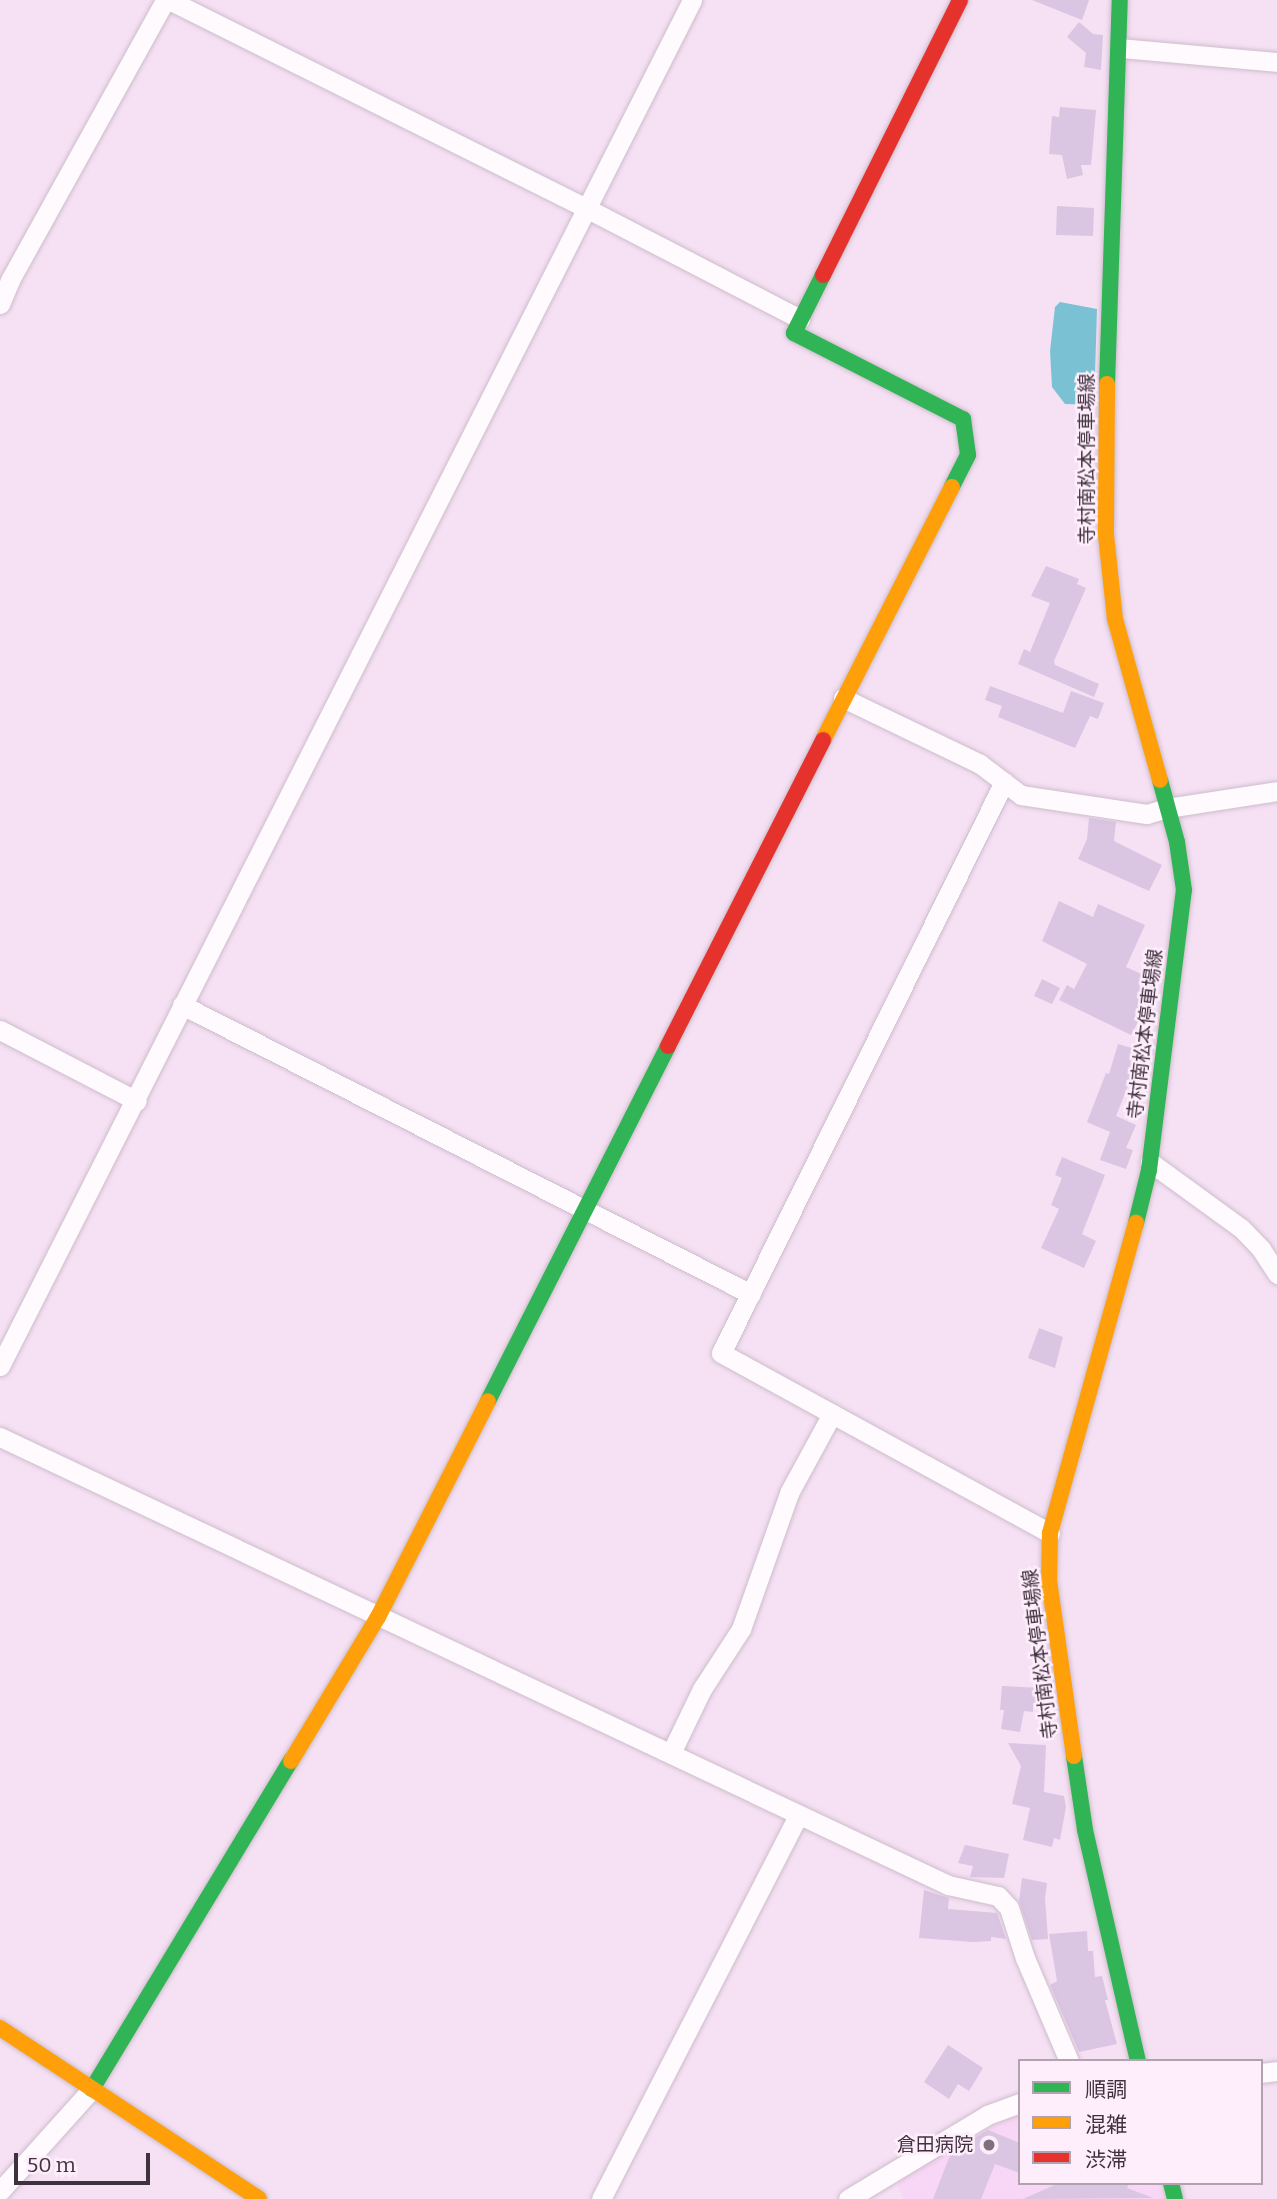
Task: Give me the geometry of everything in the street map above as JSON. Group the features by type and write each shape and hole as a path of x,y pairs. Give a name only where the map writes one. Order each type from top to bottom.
{"street":[{"path":"0,304 10,280 167,0 586,208 800,319"},
{"path":"0,1366 692,0"},
{"path":"0,2191 92,2089 379,1617 583,1209 968,455 963,419 794,333 960,0"},
{"name":"寺村南松本停車場線","path":"1120,0 1121,48 1105,415 1106,536 1115,618 1177,842 1184,890 1150,1162 1122,1280 1050,1533 1049,1581 1085,1830 1138,2059"},
{"path":"1121,48 1277,62"},
{"path":"843,698 980,764 1021,795 1147,814 1167,808 1277,791"},
{"path":"1003,782 721,1353 1050,1533"},
{"path":"182,1005 751,1294"},
{"path":"0,1030 136,1101"},
{"path":"1150,1162 1241,1228 1261,1249 1277,1274"},
{"path":"671,1752 702,1689 741,1629 790,1491 832,1414"},
{"path":"0,1437 948,1885 998,1896 1009,1908 1025,1958 1068,2059"},
{"path":"601,2199 798,1815"},
{"path":"0,2028 259,2199"},
{"path":"848,2199 987,2115 1018,2105"}],"shaded area":[{"name":"倉田病院","path":"1018,2112 1018,2185 1160,2185 1163,2199 903,2199 898,2186 900,2178"}],"water":[{"path":"1060,302 1097,309 1094,405 1065,404 1052,387 1050,351 1055,307"}],"building":[{"path":"1032,0 1089,0 1082,20"},
{"path":"1079,22 1093,34 1103,35 1101,70 1084,67 1086,53 1067,37"},
{"path":"1060,107 1096,110 1091,165 1081,165 1083,175 1067,179 1062,155 1049,154 1052,116 1059,117"},
{"path":"1057,206 1094,208 1093,236 1056,235"},
{"path":"1046,566 1079,579 1077,584 1086,588 1054,661 1055,665 1099,684 1094,697 1018,664 1024,649 1030,652 1050,603 1031,596"},
{"path":"990,686 1063,713 1071,691 1104,703 1098,719 1090,716 1075,748 998,717 1002,706 985,700"},
{"path":"1089,818 1116,822 1114,841 1162,865 1149,891 1078,859 1087,839"},
{"path":"1059,901 1093,917 1098,904 1145,925 1126,967 1157,981 1156,989 1131,1035 1059,1000 1067,985 1074,989 1087,964 1042,941"},
{"path":"1042,979 1060,988 1052,1004 1034,996"},
{"path":"1118,1044 1142,1051 1116,1116 1136,1125 1126,1148 1133,1150 1126,1169 1100,1160 1110,1132 1087,1122 1106,1073 1109,1074"},
{"path":"1062,1157 1105,1175 1082,1234 1096,1241 1084,1268 1041,1248 1059,1209 1051,1205 1062,1178 1055,1175"},
{"path":"1039,1328 1063,1337 1055,1368 1028,1358"},
{"path":"1002,1686 1041,1688 1041,1704 1033,1704 1033,1712 1024,1711 1020,1732 1001,1729 1004,1710 1000,1710"},
{"path":"1008,1743 1046,1745 1044,1792 1064,1796 1066,1807 1060,1840 1054,1838 1052,1847 1023,1840 1030,1808 1012,1804 1021,1766"},
{"path":"965,1845 1009,1854 1004,1878 970,1877 973,1866 958,1863"},
{"path":"1022,1878 1047,1883 1045,1898 1048,1939 1032,1940 1019,1901"},
{"path":"924,1890 949,1898 948,1909 997,1913 1006,1939 991,1937 991,1941 973,1942 919,1938"},
{"path":"1087,1931 1088,1951 1093,1951 1095,1977 1102,1976 1108,2000 1105,2000 1117,2044 1079,2052 1050,1985 1057,1981 1049,1934"},
{"path":"948,2045 983,2068 969,2091 958,2084 949,2099 924,2082"},
{"path":"988,2130 1018,2142 1018,2172 995,2164 981,2199 933,2199 951,2153"},
{"path":"1054,2185 1128,2185 1127,2188 1153,2198 1023,2199"}],"traffic: fast":[{"path":"1107,384 1120,0"},
{"path":"823,275 794,333 963,419 968,455 952,487"},
{"path":"1136,1223 1149,1170 1184,890 1177,842 1160,780"},
{"path":"488,1401 668,1046"},
{"path":"1074,1756 1085,1830 1138,2059"},
{"path":"92,2089 291,1761"},
{"path":"1172,2185 1175,2199"}],"traffic: slow":[{"path":"1107,384 1106,535 1115,619 1160,780"},
{"path":"823,740 952,487"},
{"path":"1074,1756 1049,1581 1050,1533 1136,1223"},
{"path":"291,1761 378,1617 488,1401"},
{"path":"0,2028 259,2199"}],"traffic: jam":[{"path":"823,275 960,0"},
{"path":"668,1046 823,740"}],"place":[{"name":"倉田病院","path":"989,2145"}]}
